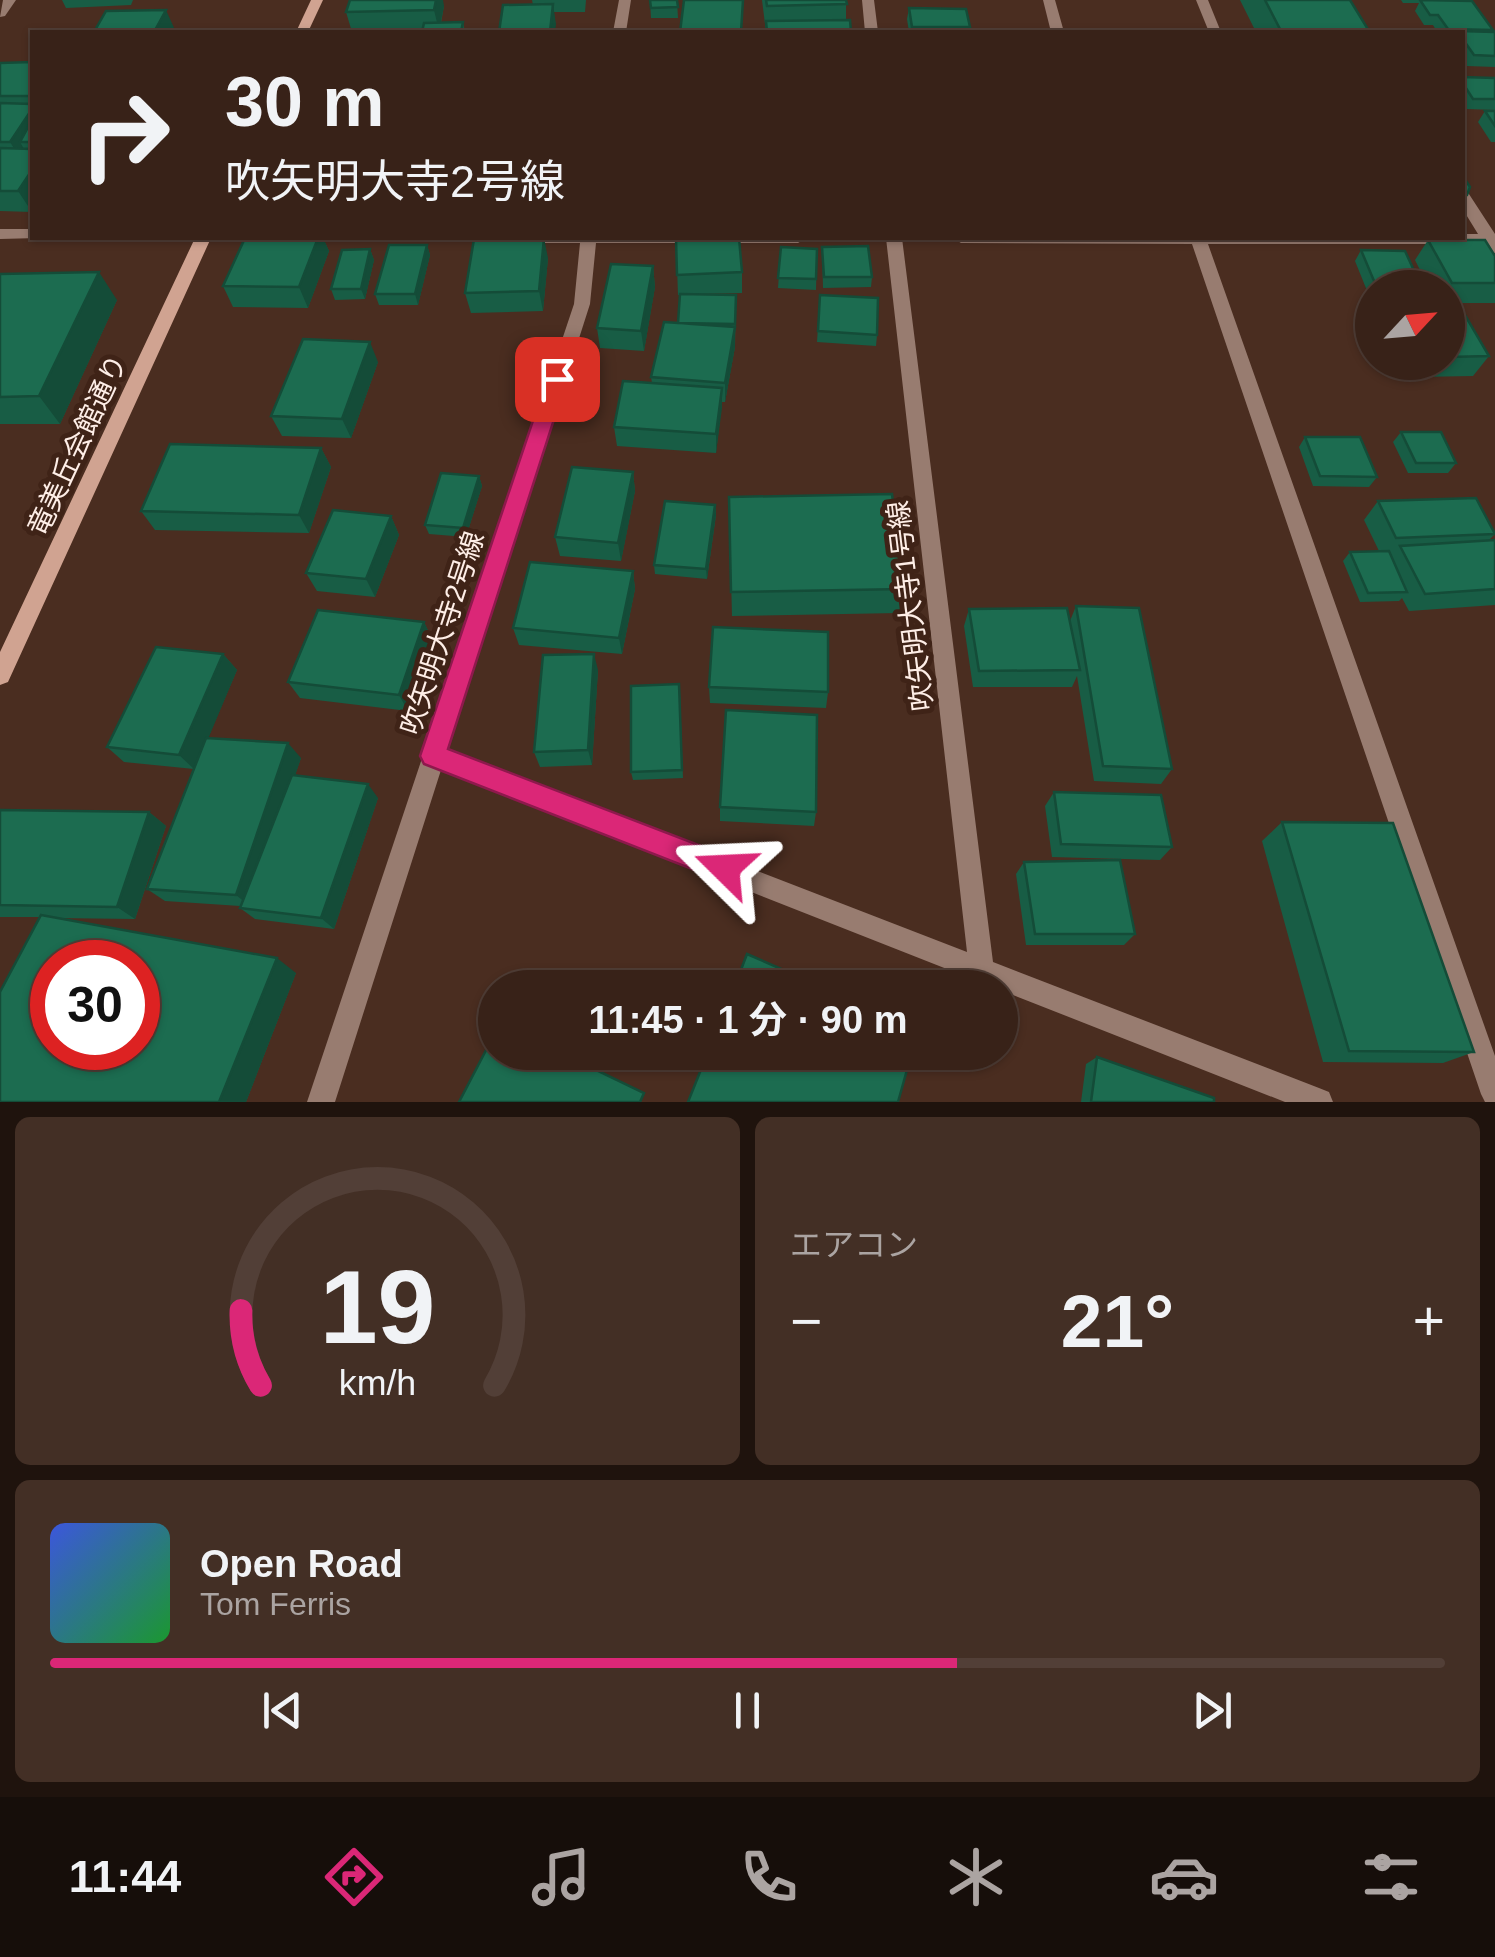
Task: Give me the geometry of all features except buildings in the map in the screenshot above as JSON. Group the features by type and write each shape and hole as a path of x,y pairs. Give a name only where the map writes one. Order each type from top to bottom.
{"street":[{"path":"0,13 10,0"},
{"path":"303,30 317,0"},
{"path":"620,30 625,0"},
{"path":"868,0 872,30"},
{"path":"1049,0 1057,30"},
{"path":"1202,0 1215,30"},
{"path":"1465,199 1493,242"},
{"path":"0,234 30,234"},
{"name":"竜美丘会館通り","path":"0,676 203,240"},
{"name":"吹矢明大寺2号線","path":"321,1102 582,304 588,240"},
{"name":"吹矢明大寺1号線","path":"894,240 980,967"},
{"path":"1198,240 1495,1094"},
{"path":"1296,240 1493,242"},
{"path":"433,756 1319,1102"}],"route":[{"path":"557,379 433,756 725,868"}]}
